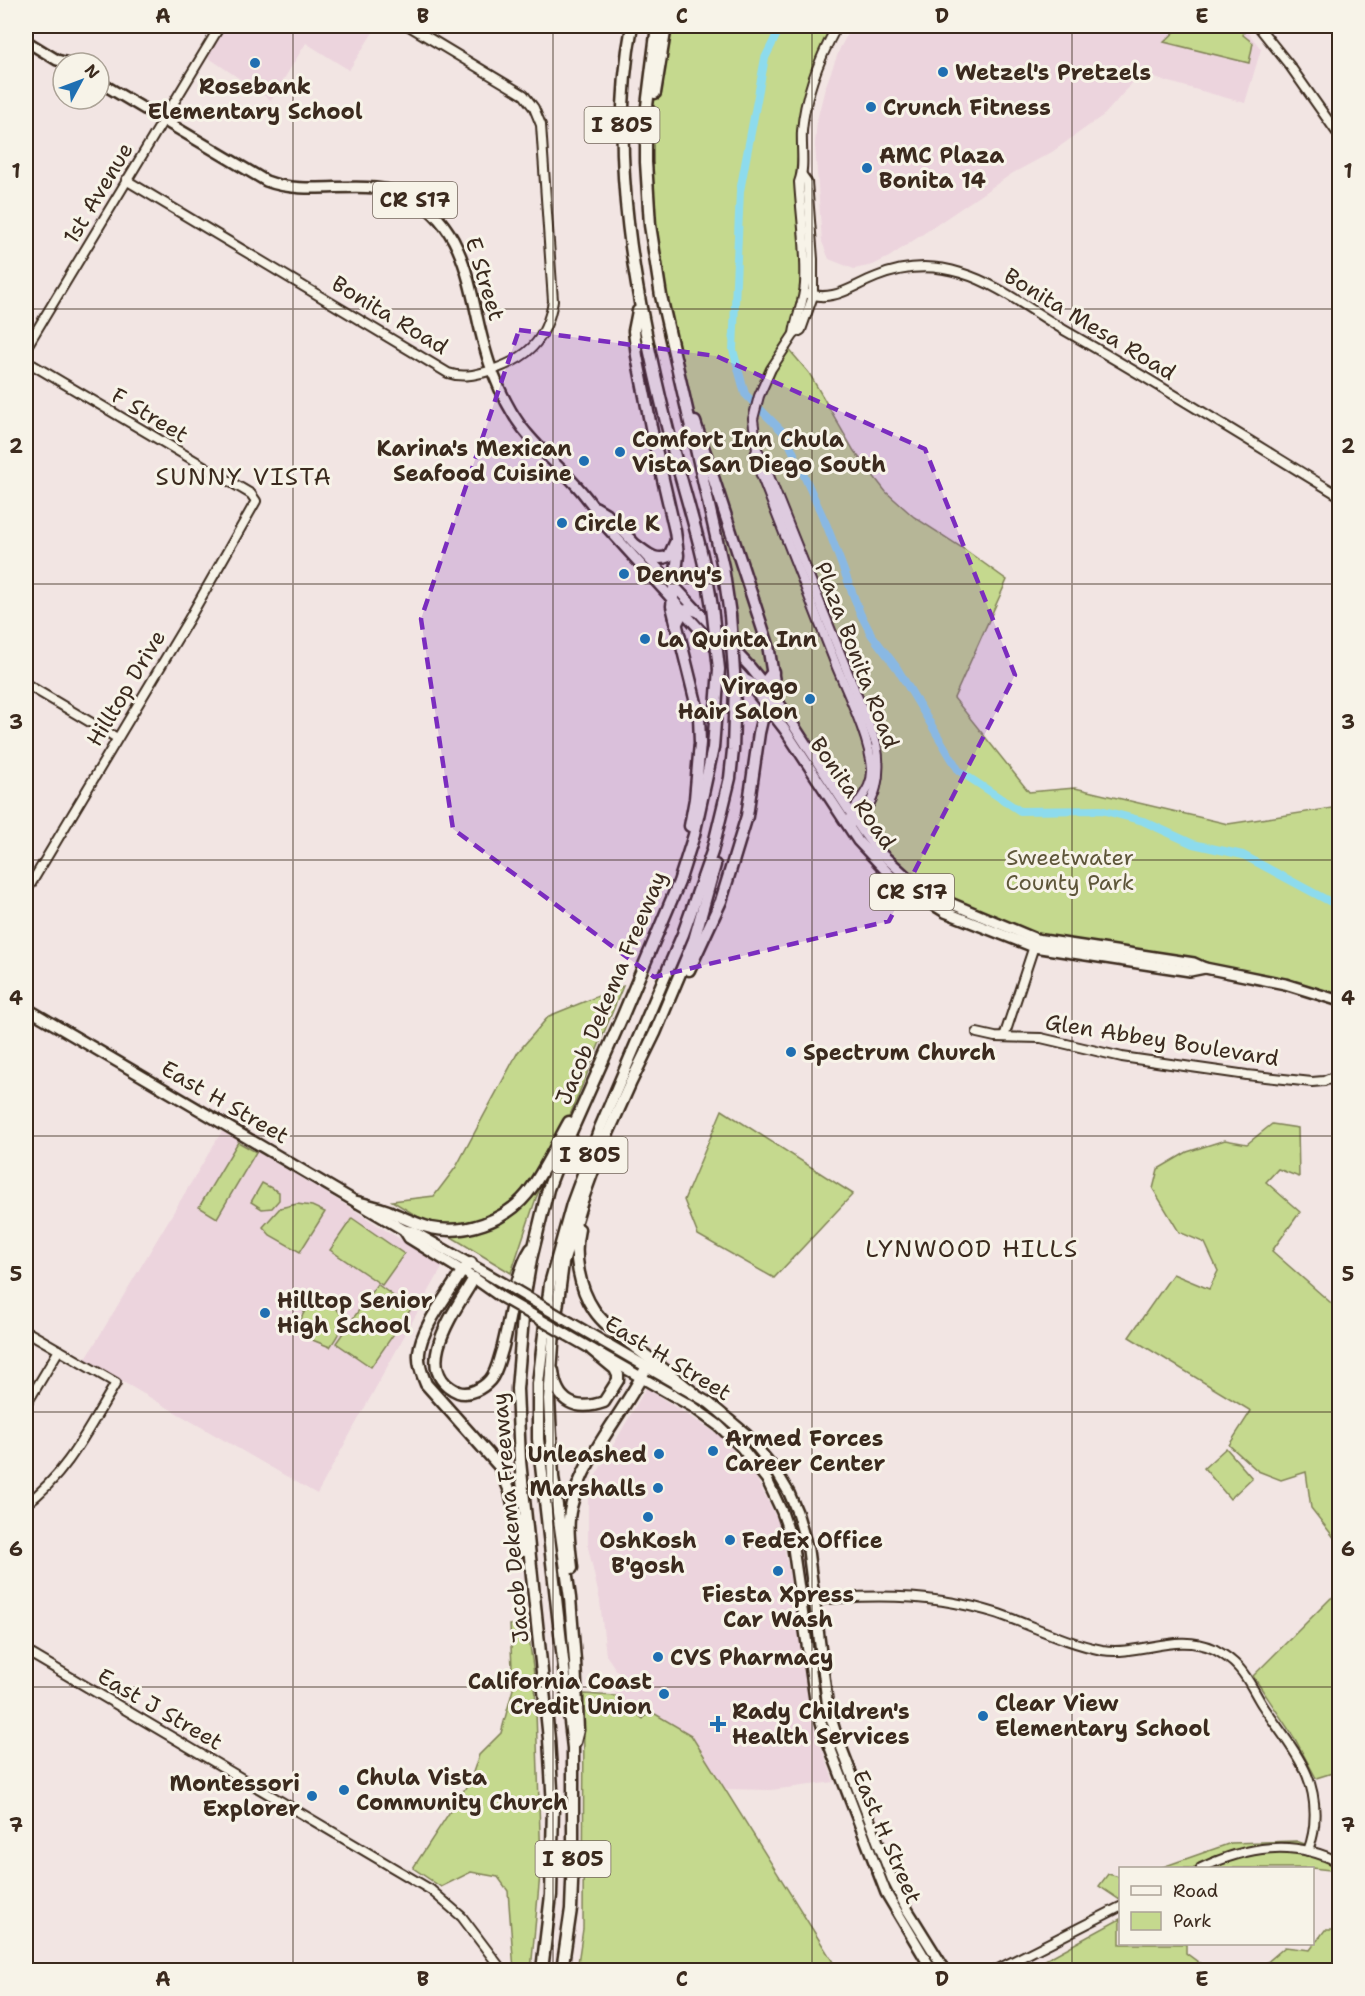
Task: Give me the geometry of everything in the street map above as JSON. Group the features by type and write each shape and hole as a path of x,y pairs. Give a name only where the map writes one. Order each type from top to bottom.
{"highway":[{"name":"Jacob Dekema Freeway","path":"543,1971 551,1895 553,1806 549,1739 520,1461 517,1389 525,1294 548,1190 679,882 694,835 705,793 714,732 719,669 707,571 667,428 639,303 628,225 622,131 632,26"},
{"name":"Jacob Dekema Freeway","path":"562,1971 571,1909 573,1748 538,1439 538,1384 550,1284 572,1204 600,1128 693,911 712,852 730,778 733,750 735,686 730,615 723,567 661,297 650,225 646,114 657,26"},
{"path":"646,162 666,26"},
{"path":"639,303 634,331 637,356 678,555 672,599 676,626 699,715 700,743 694,799 679,882"},
{"path":"664,1011 677,996 721,900 750,804 759,733 762,720 771,710 770,692 773,672 768,645 678,370"},
{"path":"637,546 653,557 661,559 669,556 676,540"},
{"path":"676,626 678,617 683,611 690,609 697,611"},
{"path":"770,692 773,672"},
{"path":"747,681 770,692"},
{"path":"573,1748 578,1730 570,1598 552,1457 549,1400 554,1332 563,1263 582,1201 630,1082 664,1011 694,940 723,831 730,792 730,778"},
{"path":"357,1202 432,1228 471,1227 489,1222 512,1208 527,1193 596,1074"},
{"path":"594,1171 576,1247 582,1284 594,1310 612,1329 695,1394"},
{"path":"474,1278 445,1328 435,1358 439,1376 448,1388 462,1394 478,1390 490,1381 494,1374 507,1332 523,1259 535,1242"},
{"path":"467,1267 422,1336 419,1353 420,1370 426,1384 499,1466 510,1491 535,1601"},
{"path":"554,1332 553,1374 562,1397 581,1407 604,1402 618,1380 615,1369 592,1350"},
{"path":"570,1598 573,1582 570,1509 585,1470 644,1373"}],"main road":[{"path":"26,34 54,51"},
{"path":"26,41 51,56"},
{"name":"E Street","path":"111,89 258,177 275,184 316,189 378,188 407,196 427,208 445,225 458,247 492,370"},
{"name":"Bonita Road","path":"492,370 503,397 528,435 594,506 603,523 747,681 852,820"},
{"name":"Bonita Road","path":"594,506 606,513 770,692 852,820 871,856 890,875 922,899 977,926 1035,943 1194,963 1205,968 1285,984 1340,1001"},
{"name":"East H Street","path":"26,1008 404,1230 409,1238 510,1287 571,1323 693,1407 719,1426 741,1447 767,1480 783,1512 792,1541 816,1706 824,1732 886,1893 932,1971"},
{"name":"East H Street","path":"467,1267 474,1278 501,1297 592,1350 695,1394 747,1434 776,1470 797,1512 808,1550 828,1708 835,1731 892,1881 945,1971"}],"street":[{"name":"1st Avenue","path":"26,348 220,26"},
{"path":"410,26 524,95 534,108 541,125 553,301 551,315 544,333 527,354 513,363 492,370"},
{"name":"Plaza Bonita Road","path":"837,26 817,67 807,97 802,132 802,175 799,182 805,264 804,293 794,334 771,369 756,407 754,427 757,450 762,456 876,743 879,770 877,787 866,810 852,820"},
{"path":"1258,26 1290,66 1340,137"},
{"name":"Plaza Bonita Road","path":"794,334 801,330 813,296 808,192 807,182 802,175"},
{"name":"Bonita Road","path":"126,180 448,373 466,376 492,370"},
{"name":"Bonita Mesa Road","path":"804,293 813,296 834,296 878,276 904,269 938,268 961,273 986,283 1340,496"},
{"name":"F Street","path":"26,361 250,494 256,501"},
{"name":"Hilltop Drive","path":"26,892 189,619 256,501"},
{"path":"26,684 117,738"},
{"path":"1004,1037 1035,943"},
{"name":"Glen Abbey Boulevard","path":"977,1033 1004,1037 1041,1038 1122,1057 1290,1080 1324,1081 1340,1074"},
{"path":"26,1331 116,1383 69,1461 47,1487 26,1504"},
{"path":"26,1405 59,1350"},
{"path":"801,1602 865,1596 908,1596 956,1603 997,1614 1102,1650 1133,1650 1181,1642 1214,1649 1240,1669 1307,1776 1314,1814 1313,1835 1308,1851"},
{"name":"East J Street","path":"26,1651 431,1890 462,1917 502,1971"},
{"path":"1205,1867 1225,1857 1254,1849 1279,1847 1308,1851 1340,1863"},
{"path":"996,1971 1119,1906"}],"highlighted area":[{"path":"519,330 716,356 925,449 1015,675 889,921 654,977 453,829 421,619"}],"shaded area":[{"name":"Rosebank Elementary School","path":"226,26 377,26 349,70 306,43 271,100 206,56"},
{"path":"852,26 1243,26 1261,49 1245,103 1140,74 1105,114 1052,152 1013,173 889,257 873,265 854,269 829,259 822,242 815,145 817,120 825,88 840,48"},
{"name":"Hilltop Senior High School","path":"222,1131 443,1266 317,1494 85,1360"},
{"path":"646,1388 719,1435 754,1474 779,1522 797,1612 810,1715 834,1782 771,1790 724,1789 691,1735 643,1719 615,1696 619,1674 606,1655 600,1601 588,1547 588,1489"}],"green space":[{"name":"Sweetwater County Park","path":"653,26 837,26 812,81 801,156 811,274 810,296 807,308 786,346 809,373 854,451 886,492 914,517 1007,580 954,698 1029,792 1075,788 1228,824 1339,807 1339,1001 1286,985 1005,934 941,905 892,871 859,835 739,666 730,615 733,594 661,297 646,162"},
{"path":"1181,26 1216,26 1244,32 1243,35 1253,43 1249,63 1164,42"},
{"path":"623,986 536,1198 511,1273 392,1201 434,1196 456,1167 518,1052 549,1016"},
{"path":"722,1110 853,1194 774,1278 698,1235 684,1200"},
{"path":"1272,1124 1298,1128 1299,1177 1278,1169 1266,1182 1300,1212 1272,1251 1339,1310 1339,1544 1311,1508 1306,1472 1281,1480 1258,1471 1229,1445 1251,1411 1129,1337 1173,1274 1209,1289 1218,1271 1205,1243 1179,1232 1153,1189 1158,1169 1187,1152 1225,1140 1247,1144"},
{"path":"238,1142 256,1152 217,1218 199,1207"},
{"path":"262,1183 279,1192 279,1200 272,1208 262,1209 251,1202"},
{"path":"297,1204 312,1206 325,1212 300,1252 270,1235 263,1227 280,1208"},
{"path":"352,1218 404,1254 382,1285 330,1250"},
{"path":"377,1284 411,1309 371,1367 336,1343"},
{"path":"315,1294 342,1315 342,1326 330,1347 310,1339 300,1327 302,1316"},
{"path":"1226,1448 1252,1478 1230,1499 1204,1468"},
{"path":"1331,1598 1340,1598 1339,1771 1316,1778 1295,1739 1253,1676"},
{"path":"527,1624 535,1681 541,1864 531,1970 514,1970 508,1891 498,1877 471,1872 441,1887 413,1868 470,1781 479,1755 501,1733 513,1689 510,1625"},
{"path":"584,1694 615,1696 643,1719 650,1711 691,1735 838,1970 577,1970 583,1929"},
{"path":"1296,1841 1339,1856 1339,1871 1314,1867 1163,1867 1231,1843"},
{"path":"1108,1874 1119,1877 1119,1899 1099,1886"},
{"path":"1119,1920 1119,1945 1186,1945 1186,1953 1209,1970 1044,1970 1038,1964"},
{"path":"1325,1930 1339,1930 1339,1970 1258,1970 1285,1947 1310,1950"}],"waterway":[{"path":"781,26 765,58 740,191 733,350 745,394 785,434 827,526 860,613 871,634 897,668 959,771 1020,811 1101,810 1143,821 1193,844 1243,855 1340,907"}],"place":[{"name":"Rosebank Elementary School","path":"255,63"},
{"name":"Wetzel's Pretzels","path":"943,72"},
{"name":"Crunch Fitness","path":"871,107"},
{"name":"AMC Plaza Bonita 14","path":"867,168"},
{"name":"Comfort Inn Chula Vista San Diego South","path":"620,452"},
{"name":"Karina's Mexican Seafood Cuisine","path":"584,461"},
{"name":"Circle K","path":"562,523"},
{"name":"Denny's","path":"624,574"},
{"name":"La Quinta Inn","path":"645,639"},
{"name":"Virago Hair Salon","path":"810,699"},
{"name":"Spectrum Church","path":"791,1052"},
{"name":"Hilltop Senior High School","path":"265,1313"},
{"name":"Armed Forces Career Center","path":"713,1451"},
{"name":"Unleashed","path":"659,1454"},
{"name":"Marshalls","path":"658,1488"},
{"name":"OshKosh B'gosh","path":"648,1517"},
{"name":"FedEx Office","path":"730,1540"},
{"name":"Fiesta Xpress Car Wash","path":"778,1571"},
{"name":"CVS Pharmacy","path":"658,1657"},
{"name":"California Coast Credit Union","path":"664,1694"},
{"name":"Clear View Elementary School","path":"983,1716"},
{"name":"Rady Children's Health Services","path":"718,1724"},
{"name":"Chula Vista Community Church","path":"344,1790"},
{"name":"Montessori Explorer","path":"312,1796"}],"district":[{"name":"SUNNY VISTA","path":"244,477"},
{"name":"LYNWOOD HILLS","path":"972,1249"}]}
